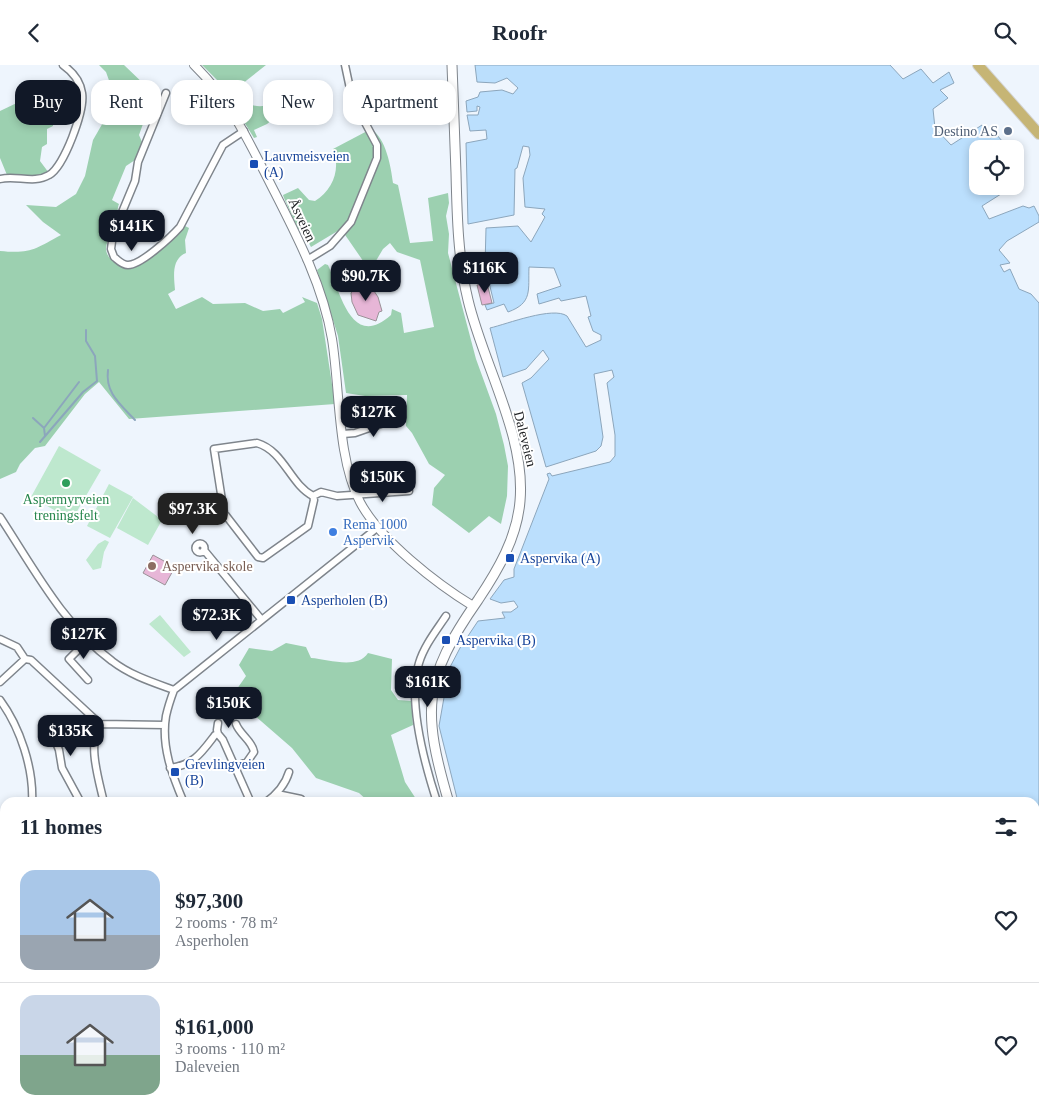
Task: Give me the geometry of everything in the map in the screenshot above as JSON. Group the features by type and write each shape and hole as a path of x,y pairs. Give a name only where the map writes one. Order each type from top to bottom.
{"main road":[{"name":"Daleveien","path":"447,797 434,749 430,725 434,682 445,653 497,570 511,541 519,510 521,479 515,445 480,342 463,273 457,217 452,65"},
{"path":"978,65 1039,135"}],"street":[{"path":"0,179 39,179 58,169 80,116 83,100 78,81 63,65"},
{"name":"Åsveien","path":"194,65 222,97 244,131 307,260 318,288 330,329 343,434 350,473 356,493 377,528 407,556 473,606"},
{"path":"307,260 330,245 351,222 378,157 377,145 352,98 345,65"},
{"path":"166,93 138,162 135,181 111,242 114,257 121,263 127,265 141,260 176,232 188,215 223,145 244,131"},
{"path":"343,434 361,431 398,419"},
{"path":"252,443 260,444 274,453 305,490 313,496 314,507 308,526 267,556 261,558 224,513 214,449 252,443"},
{"path":"313,496 320,492 337,496 356,493 409,491"},
{"path":"0,517 50,592 87,641 112,662 134,675 174,690"},
{"path":"182,797 170,768 165,725 174,690 377,528"},
{"path":"204,550 261,619"},
{"path":"436,797 418,732 416,677 419,663 430,640 446,616"},
{"path":"0,639 17,647 25,659 31,660 100,723 165,725"},
{"path":"87,641 68,659 88,680"},
{"path":"0,682 25,659"},
{"path":"416,677 434,682"},
{"path":"0,699 8,711 28,764 31,797"},
{"path":"48,722 59,750 62,768 78,797"},
{"path":"100,723 95,731 95,753 102,797"},
{"path":"218,723 216,730 248,797"},
{"path":"235,767 246,762 254,752 250,742 240,733 236,724"},
{"path":"170,768 191,762 203,753 215,735 218,734"},
{"path":"273,797 286,782 289,772"},
{"path":"277,794 291,797"}],"green space":[{"path":"99,65 124,65 140,80 109,80 106,72"},
{"path":"202,65 266,65 247,80 217,80"},
{"path":"15,104 15,125 53,125 47,129 47,144 42,147 40,161 49,173 34,176 7,175 0,158 0,111"},
{"path":"253,106 263,106 263,125 265,125 254,130 257,137 254,138 246,125 253,125"},
{"path":"102,125 143,125 139,135 142,142 135,160 126,166 112,200 119,204 117,219 106,248 112,261 120,266 130,268 141,264 168,243 185,226 189,228 185,240 186,253 178,259 174,269 175,290 168,294 176,309 202,297 213,304 245,303 263,311 280,309 283,313 305,302 302,297 317,303 322,319 335,404 129,419 99,382 85,394 45,446 35,448 20,464 16,472 0,479 0,251 26,251 45,244 61,235 43,222 26,205 56,207 76,194 85,176 93,140"},
{"path":"371,129 376,133 384,146 393,183 398,185 410,243 433,241 428,198 448,193 449,203 446,216 449,234 448,253 476,359 496,414 508,466 507,496 501,524 489,516 469,533 432,505 434,488 445,475 429,464 412,433 406,426 407,395 365,396 346,393 338,336 317,270 325,264 328,265 343,302 357,322 366,326 377,324 391,315 392,309 401,313 404,333 434,327 420,260 397,252 390,243 383,249 370,271 341,229 311,247 304,234 307,232 306,229 298,229 283,195 298,188 309,200 315,201 327,191 334,178 336,164 333,149"},
{"name":"Aspermyrveien treningsfelt","path":"59,446 101,470 72,520 31,497"},
{"path":"109,484 133,497 110,538 87,526"},
{"path":"133,498 162,520 148,545 117,528"},
{"path":"105,540 109,542 104,552 101,568 93,570 86,560 98,544"},
{"path":"160,615 191,652 184,657 149,624"},
{"path":"286,643 306,647 311,658 350,662 363,658 368,653 392,659 391,690 398,700 411,701 413,725 391,735 405,782 415,797 363,797 359,793 316,778 292,748 232,696 246,676 239,665 249,648 272,651"}],"water":[{"path":"475,65 890,65 903,79 921,69 933,83 949,72 954,83 940,90 948,98 933,109 935,128 951,145 982,125 990,138 996,134 1001,140 969,140 969,195 999,195 982,206 989,219 1023,206 1029,208 1034,206 1039,216 1039,222 1007,241 999,250 1010,263 1000,265 1004,272 1010,269 1019,289 1031,294 1039,303 1039,797 457,797 439,726 449,669 478,621 505,618 502,612 511,612 518,607 514,601 501,603 490,599 504,580 514,577 514,569 549,479 547,474 550,473 552,476 610,462 615,456 615,435 607,383 614,377 612,370 594,374 603,437 601,446 596,451 546,467 522,383 531,378 549,359 543,350 526,369 503,377 490,328 541,314 560,313 567,316 586,347 601,340 601,335 593,331 588,317 591,316 586,296 561,301 559,298 539,304 537,294 561,286 554,268 529,267 529,289 522,304 508,312 504,304 487,310 485,305 494,303 485,266 486,228 518,226 531,242 545,217 542,214 545,209 525,207 523,178 530,155 529,147 523,146 517,168 515,169 514,215 468,224 466,143 487,139 486,130 470,131 467,115 478,115 480,107 477,106 477,111 467,112 466,101 478,97 480,92 502,90 513,94 518,88 507,78 495,83 477,82"}],"building":[{"path":"487,283 492,303 482,305 477,285"},
{"path":"358,284 367,287 370,285 378,297 382,311 379,312 376,321 358,315 352,302 351,293"},
{"name":"Aspervika skole","path":"153,555 175,567 165,585 143,573"}],"waterway":[{"path":"40,442 83,392 97,381 95,356 86,341 86,330"},
{"path":"108,370 111,392 135,420"},
{"path":"44,428 79,382"},
{"path":"33,418 44,428 45,436"}],"place":[{"name":"Destino AS","path":"1008,131"},
{"name":"Lauvmeisveien (A)","path":"254,164"},
{"name":"Aspermyrveien treningsfelt","path":"66,483"},
{"name":"Rema 1000 Aspervik","path":"333,532"},
{"name":"Aspervika (A)","path":"510,558"},
{"name":"Aspervika skole","path":"152,566"},
{"name":"Asperholen (B)","path":"291,600"},
{"name":"Aspervika (B)","path":"446,640"},
{"name":"Grevlingveien (B)","path":"175,772"}]}
